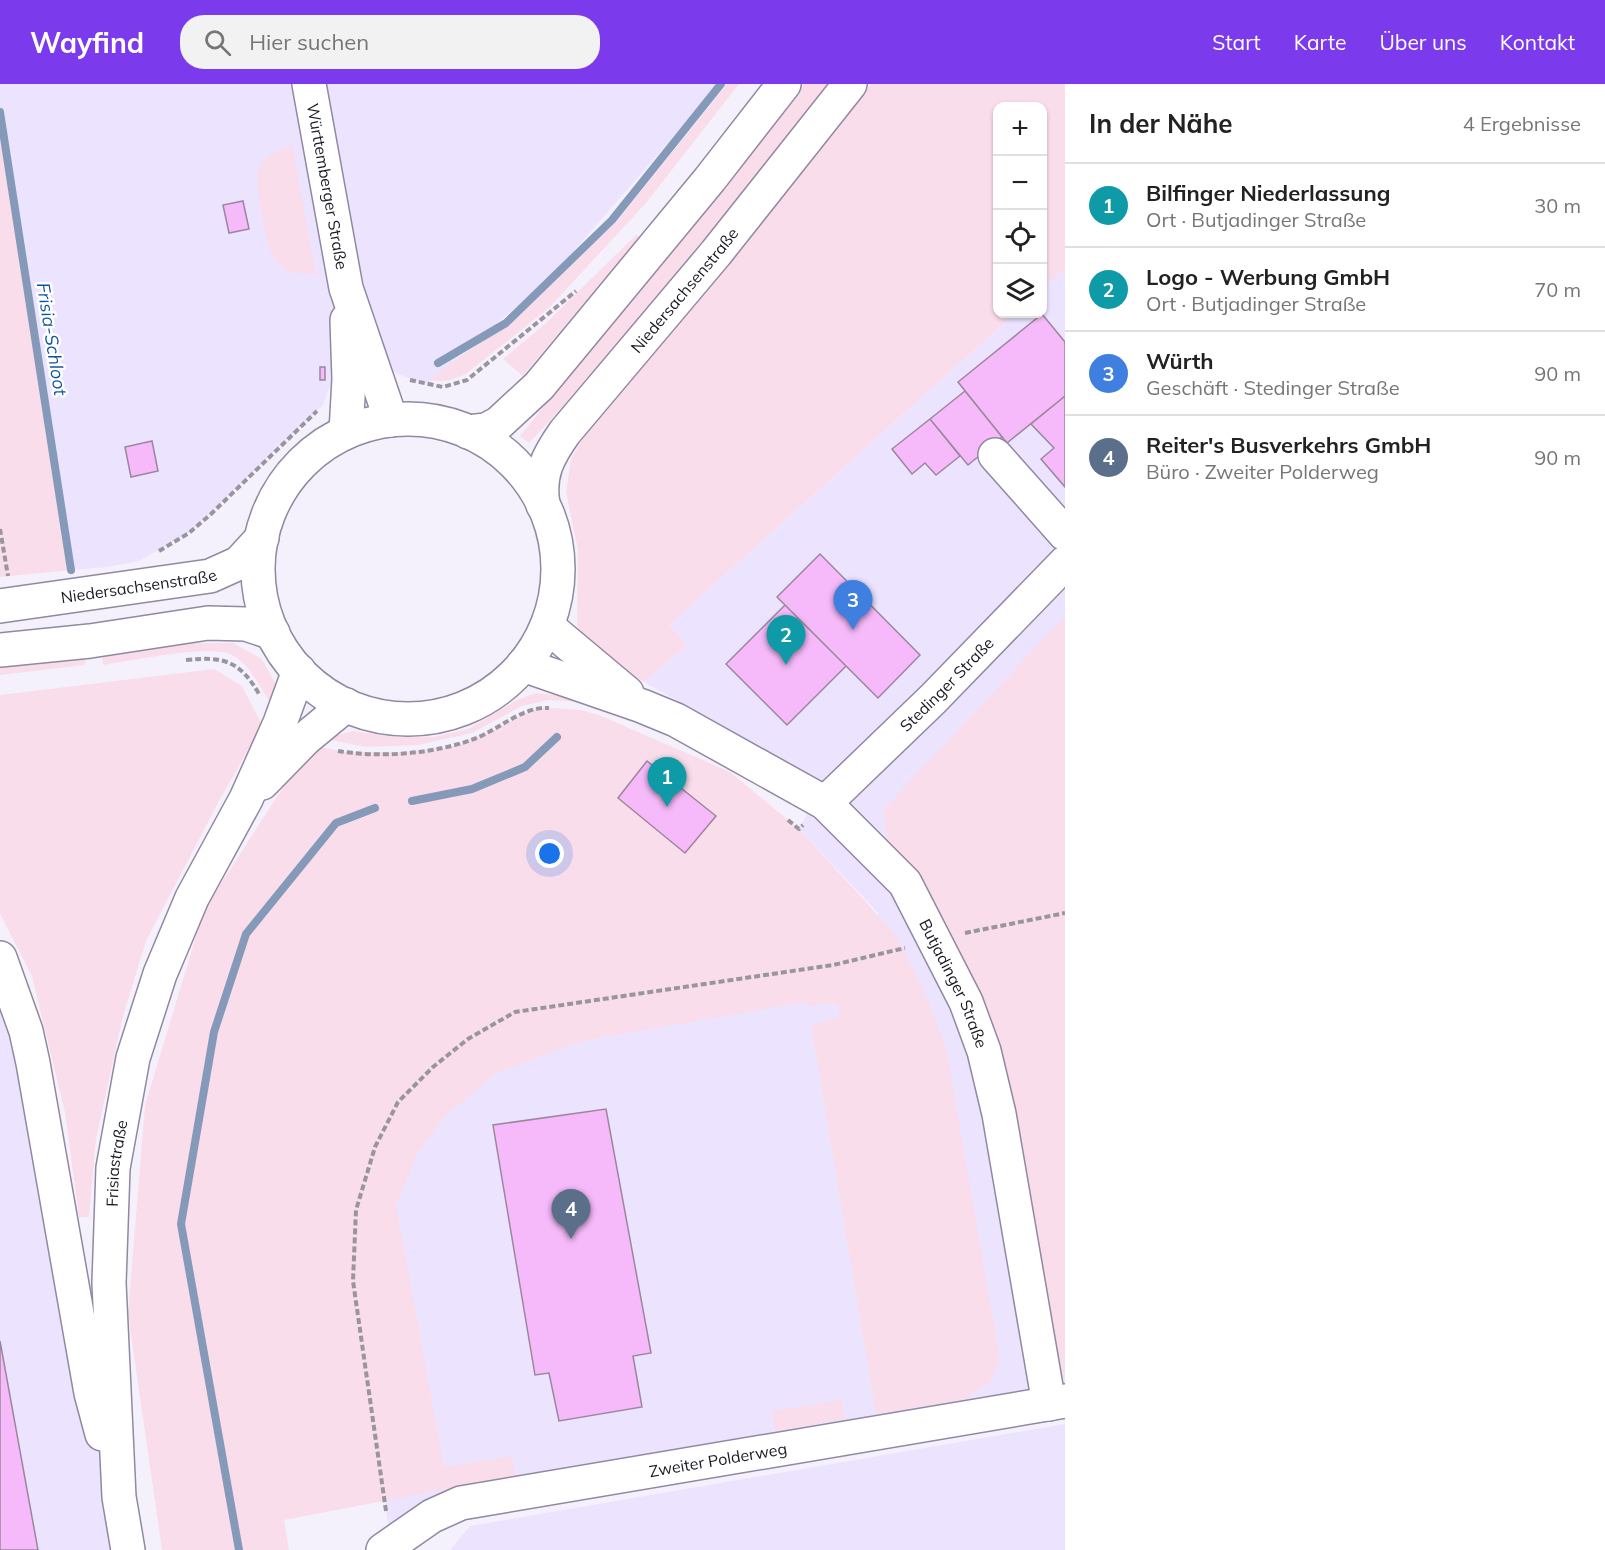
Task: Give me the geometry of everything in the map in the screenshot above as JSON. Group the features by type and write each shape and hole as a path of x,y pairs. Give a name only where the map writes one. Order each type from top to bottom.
{"main road":[{"name":"Württemberger Straße","path":"309,84 346,288 349,380 346,432"},
{"path":"468,432 486,430 499,423 539,386 784,84"},
{"name":"Niedersachsenstraße","path":"543,504 519,468 497,448 468,432 438,422 391,420 369,423 346,432 323,446 295,470 273,504 262,538 259,581 266,616 273,633 299,671 321,691 346,705 394,718 440,715 485,698 523,665 547,626 558,573 556,545 543,504 541,483 545,462 565,432 716,253 850,84"},
{"name":"Württemberger Straße","path":"346,288 391,420"},
{"path":"995,455 1065,534"},
{"name":"Niedersachsenstraße","path":"7,606 210,576 238,563 262,538"},
{"name":"Stedinger Straße","path":"825,803 933,699 1065,563"},
{"path":"0,650 90,641 208,623 246,624 273,633"},
{"name":"Butjadinger Straße","path":"547,626 642,706"},
{"name":"Butjadinger Straße","path":"523,665 642,706 703,735 825,803 905,883 966,1002 984,1051 1057,1403"},
{"name":"Frisiastraße","path":"129,1550 119,1497 109,1283 115,1157 134,1058 160,974 192,898 246,799 280,723 299,671"},
{"name":"Frisiastraße","path":"246,799 306,738 346,705"},
{"path":"0,958 28,1042 91,1393 119,1497"},
{"name":"Zweiter Polderweg","path":"387,1547 445,1508 461,1503 1057,1403"}],"path":[{"path":"0,529 7,606"},
{"path":"387,1547 353,1281 356,1210 375,1147 398,1102 433,1067 468,1039 515,1012 833,965 1001,924 1065,913"}],"shaded area":[{"path":"0,84 719,84 553,275 425,385 394,372 331,383 323,405 189,533 139,561 108,567 71,570 0,112"},
{"path":"727,84 739,84 646,203 549,308 467,373 449,380 430,380 450,363 502,328 617,221"},
{"path":"804,84 828,84 738,199 573,396 529,443 520,436"},
{"path":"871,84 1065,84 1065,269 1047,285 1047,102 993,102 993,318 1010,318 669,625 687,645 644,682 604,659 583,638 577,625 578,550 566,492 571,459 585,435 726,267"},
{"path":"0,112 71,570 0,577"},
{"path":"292,144 316,275 290,271 277,263 269,246 262,217 258,188 259,168 269,157"},
{"path":"636,235 639,237 523,376 503,359 546,323"},
{"path":"1065,269 1065,1401 461,1503 391,1544 362,1351 398,1102 879,914 799,829 823,782 644,682 687,645 669,625 1010,318 1047,318 1047,285"},
{"path":"1065,616 1065,1376 1049,1363 997,1051 880,844 887,836 883,810"},
{"path":"191,643 233,643 262,659 275,683 273,702 269,701 244,664 232,655 221,652 169,654 103,665 102,656"},
{"path":"86,657 85,665 0,675 0,666"},
{"path":"214,669 242,686 262,725 219,801 146,941 122,1020 96,1139 89,1217 79,1217 65,1113 32,976 0,914 0,695"},
{"path":"536,693 564,696 585,702 548,700 522,706 472,733 418,745 366,747 325,739 353,731 387,736 433,737 468,729 517,700"},
{"path":"539,707 581,710 599,715 730,772 799,829 897,936 926,995 947,1051 1000,1361 990,1382 965,1399 876,1414 811,1024 840,1018 837,1003 807,1006 806,1002 581,1041 495,1074 444,1117 418,1153 396,1204 444,1467 512,1456 515,1476 284,1520 289,1550 162,1550 128,1314 145,1105 204,910 307,750 320,747 345,752 406,752 453,746 494,730"},
{"path":"0,958 128,1550 0,1550"},
{"path":"842,1400 845,1419 775,1431 772,1411"},
{"path":"1065,1424 1065,1550 450,1550 470,1526"}],"building":[{"path":"243,201 249,229 229,233 223,205"},
{"path":"1037,318 1045,318 1065,342 1065,396 1007,443 958,382"},
{"path":"320,367 325,367 325,380 320,380"},
{"path":"965,391 1002,437 968,465 930,419"},
{"path":"1065,396 1065,487 1041,459 1054,448 1031,424"},
{"path":"930,419 960,456 936,475 925,463 912,474 892,449"},
{"path":"152,441 158,471 131,477 125,447"},
{"path":"820,554 920,655 878,698 777,597"},
{"path":"785,605 846,666 787,725 726,664"},
{"path":"647,761 716,816 685,853 618,798"},
{"path":"606,1109 651,1353 633,1356 642,1407 559,1421 549,1373 535,1375 493,1125"},
{"path":"0,1341 38,1550 0,1550"}],"waterway":[{"path":"438,363 506,323 612,220 721,84"},
{"name":"Frisia-Schloot","path":"0,112 71,570"},
{"path":"412,801 472,789 525,767 557,737"},
{"path":"239,1550 181,1224 214,1032 246,934 336,823 375,808"}],"place":[{"name":"Würth","path":"853,630"},
{"name":"Logo - Werbung GmbH","path":"786,665"},
{"name":"Bilfinger Niederlassung","path":"667,807"},
{"name":"Reiter's Busverkehrs GmbH","path":"571,1239"}]}
